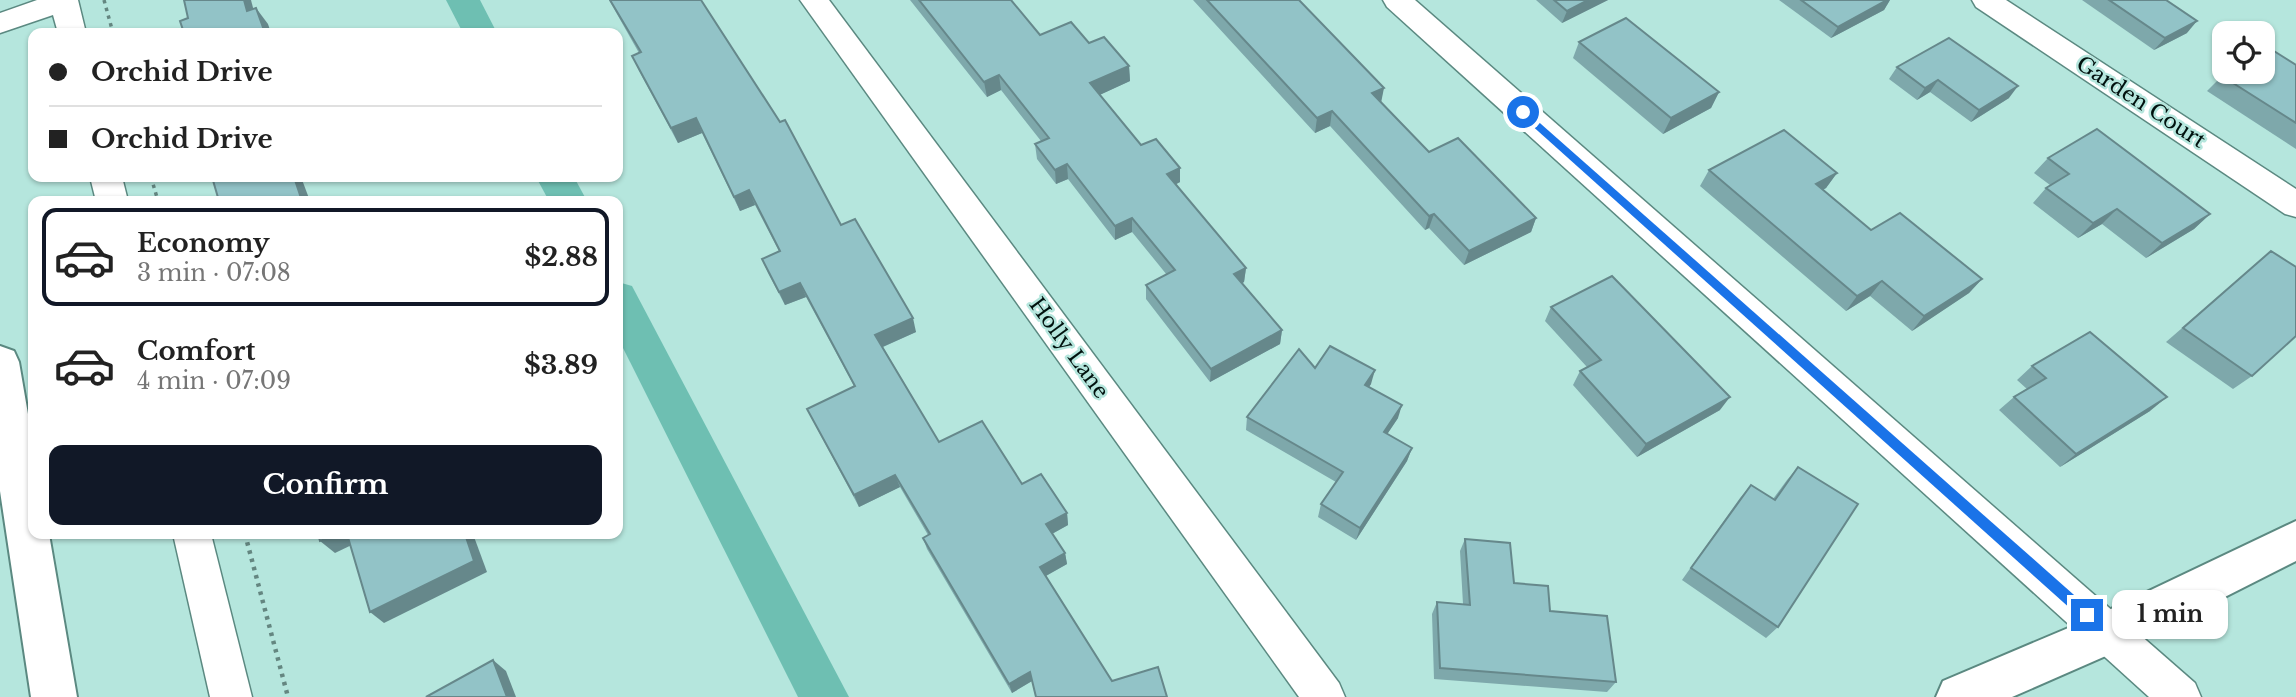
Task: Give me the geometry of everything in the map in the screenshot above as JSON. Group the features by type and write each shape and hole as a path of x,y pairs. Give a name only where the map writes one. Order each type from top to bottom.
{"street":[{"name":"Holly Lane","path":"814,0 1324,697"},
{"path":"1398,0 2180,697"},
{"name":"Garden Court","path":"1986,0 2296,205"},
{"path":"0,23 64,1 71,28"},
{"path":"0,362 28,536"},
{"path":"29,539 54,697"},
{"path":"193,539 231,697"},
{"path":"1959,697 2108,633 2296,540"}],"path":[{"path":"104,0 112,28"},
{"path":"246,539 288,697"}],"building":[{"path":"184,0 244,0 247,11 256,8 263,28 182,28 180,21 188,18"},
{"path":"610,0 701,0 780,122 785,120 841,225 855,219 913,318 875,335 939,442 982,421 1022,484 1041,474 1067,513 1046,524 1065,553 1040,567 1112,681 1158,667 1167,697 1036,697 1030,672 1009,684 923,538 930,534 895,475 854,495 807,409 855,386 800,283 779,292 762,259 780,251 749,190 734,197 696,118 671,128 632,56 641,52"},
{"path":"919,0 1011,0 1040,35 1071,22 1089,43 1104,37 1129,66 1090,83 1141,145 1156,139 1180,168 1167,174 1246,268 1234,274 1282,330 1211,369 1146,285 1175,270 1132,218 1115,226 1067,164 1055,170 1035,144 1049,138 999,75 984,82"},
{"path":"1207,0 1299,0 1384,88 1372,93 1429,152 1458,138 1536,218 1469,251 1434,214 1429,216 1332,111 1317,118"},
{"path":"1554,0 1588,0 1567,11"},
{"path":"1801,0 1887,0 1838,27"},
{"path":"2109,0 2166,0 2197,21 2165,38"},
{"path":"1626,18 1719,92 1671,118 1579,42"},
{"path":"1949,38 2018,86 1979,110 1938,80 1925,88 1897,67"},
{"path":"2275,52 2296,65 2296,123 2235,84 2275,84"},
{"path":"2097,129 2210,214 2162,243 2117,209 2093,223 2046,188 2069,174 2048,158"},
{"path":"1784,130 1837,173 1816,184 1871,230 1900,213 1982,279 1924,316 1882,281 1857,296 1709,170"},
{"path":"213,182 296,182 300,196 218,196"},
{"path":"2271,251 2296,267 2296,336 2252,376 2183,328"},
{"path":"1612,276 1730,397 1646,444 1580,371 1601,360 1551,307"},
{"path":"2090,332 2167,397 2076,454 2014,397 2046,378 2032,366"},
{"path":"1330,346 1375,370 1365,385 1402,405 1384,432 1412,448 1360,528 1321,504 1343,472 1247,417 1299,349 1315,368"},
{"path":"1798,467 1858,504 1778,627 1691,568 1751,485 1775,500"},
{"path":"348,539 467,539 474,561 370,612"},
{"path":"1465,539 1510,543 1514,583 1548,586 1550,611 1607,616 1616,682 1440,668 1437,602 1470,605"},
{"path":"493,660 507,697 426,697"}],"waterway":[{"path":"463,0 477,28"},
{"path":"558,182 565,196"},
{"path":"623,308 824,697"}],"route":[{"path":"1523,112 2087,615"}]}
